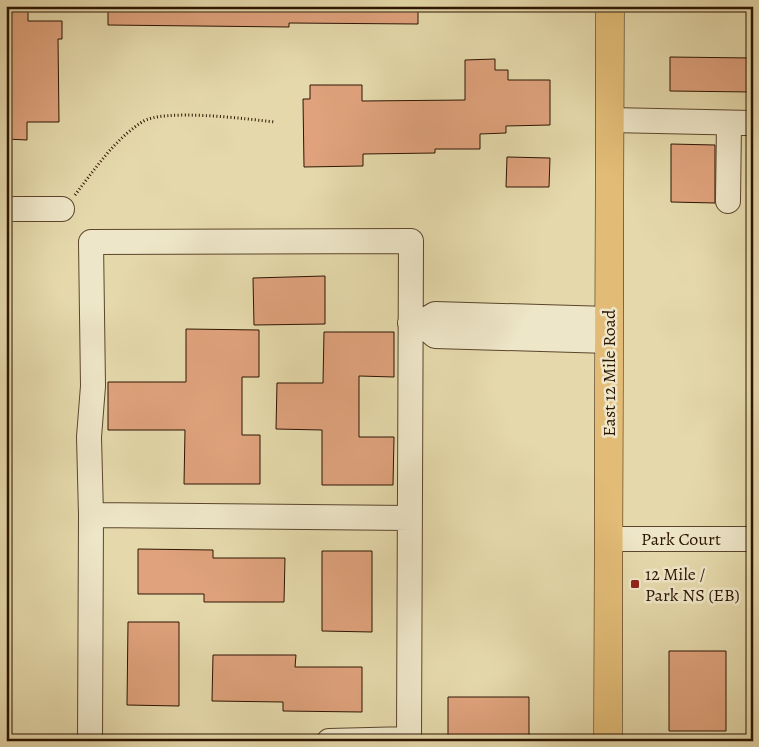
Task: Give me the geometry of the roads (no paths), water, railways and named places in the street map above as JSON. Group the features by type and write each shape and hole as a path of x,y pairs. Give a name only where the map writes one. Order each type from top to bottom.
{"main road":[{"name":"East 12 Mile Road","path":"608,741 610,6"}],"street":[{"path":"610,120 753,123"},
{"path":"728,201 729,123"},
{"path":"6,209 62,209"},
{"path":"90,741 92,515 89,437 93,386 91,242 412,241 415,323 410,518 409,739 329,741"},
{"path":"415,323 435,336 609,330"},
{"path":"92,515 410,518"},
{"name":"Park Court","path":"608,539 753,540"}],"place":[{"name":"12 Mile / Park NS (EB)","path":"635,584"}]}
